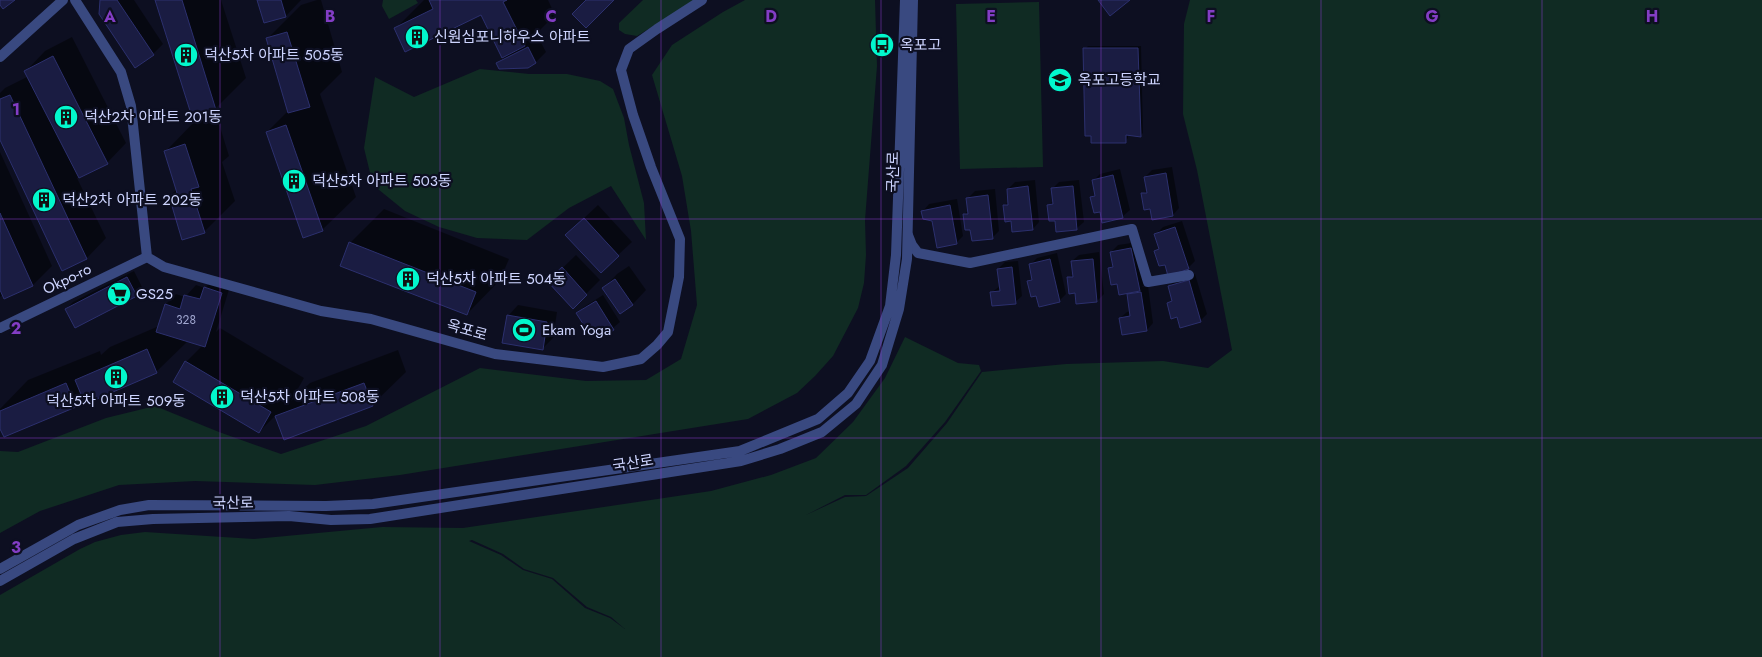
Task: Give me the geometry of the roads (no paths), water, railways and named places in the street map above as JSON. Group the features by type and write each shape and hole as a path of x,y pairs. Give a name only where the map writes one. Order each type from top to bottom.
{"street":[{"path":"0,57 63,0"},
{"path":"75,0 121,72 131,106 147,257"},
{"name":"옥포로","path":"147,257 164,267 321,311 371,319 495,354 603,367 641,358 657,345 668,332 679,277 680,239 648,158 621,70 629,49 657,28 702,0"},
{"name":"국산로","path":"0,569 78,526 120,510 149,506 326,506 373,504 740,451 818,419 848,393 870,361 890,306 896,255 905,0"},
{"name":"국산로","path":"0,581 74,539 117,522 153,519 289,516 331,520 370,519 741,461 780,449 822,432 856,404 882,365 899,308 905,268 907,231 913,0"},
{"path":"907,231 912,245 918,253 970,263 1132,229 1148,282 1189,274"},
{"path":"905,268 918,253"},
{"name":"Okpo-ro","path":"0,328 147,257"}],"place":[{"name":"신원심포니하우스 아파트","path":"417,37"},
{"name":"옥포고","path":"882,45"},
{"name":"덕산5차 아파트 505동","path":"186,55"},
{"name":"옥포고등학교","path":"1060,80"},
{"name":"덕산2차 아파트 201동","path":"66,117"},
{"name":"덕산5차 아파트 503동","path":"294,181"},
{"name":"덕산2차 아파트 202동","path":"44,200"},
{"name":"덕산5차 아파트 504동","path":"408,279"},
{"name":"GS25","path":"119,294"},
{"name":"Ekam Yoga","path":"524,330"},
{"name":"덕산5차 아파트 509동","path":"116,377"},
{"name":"덕산5차 아파트 508동","path":"222,397"}]}
